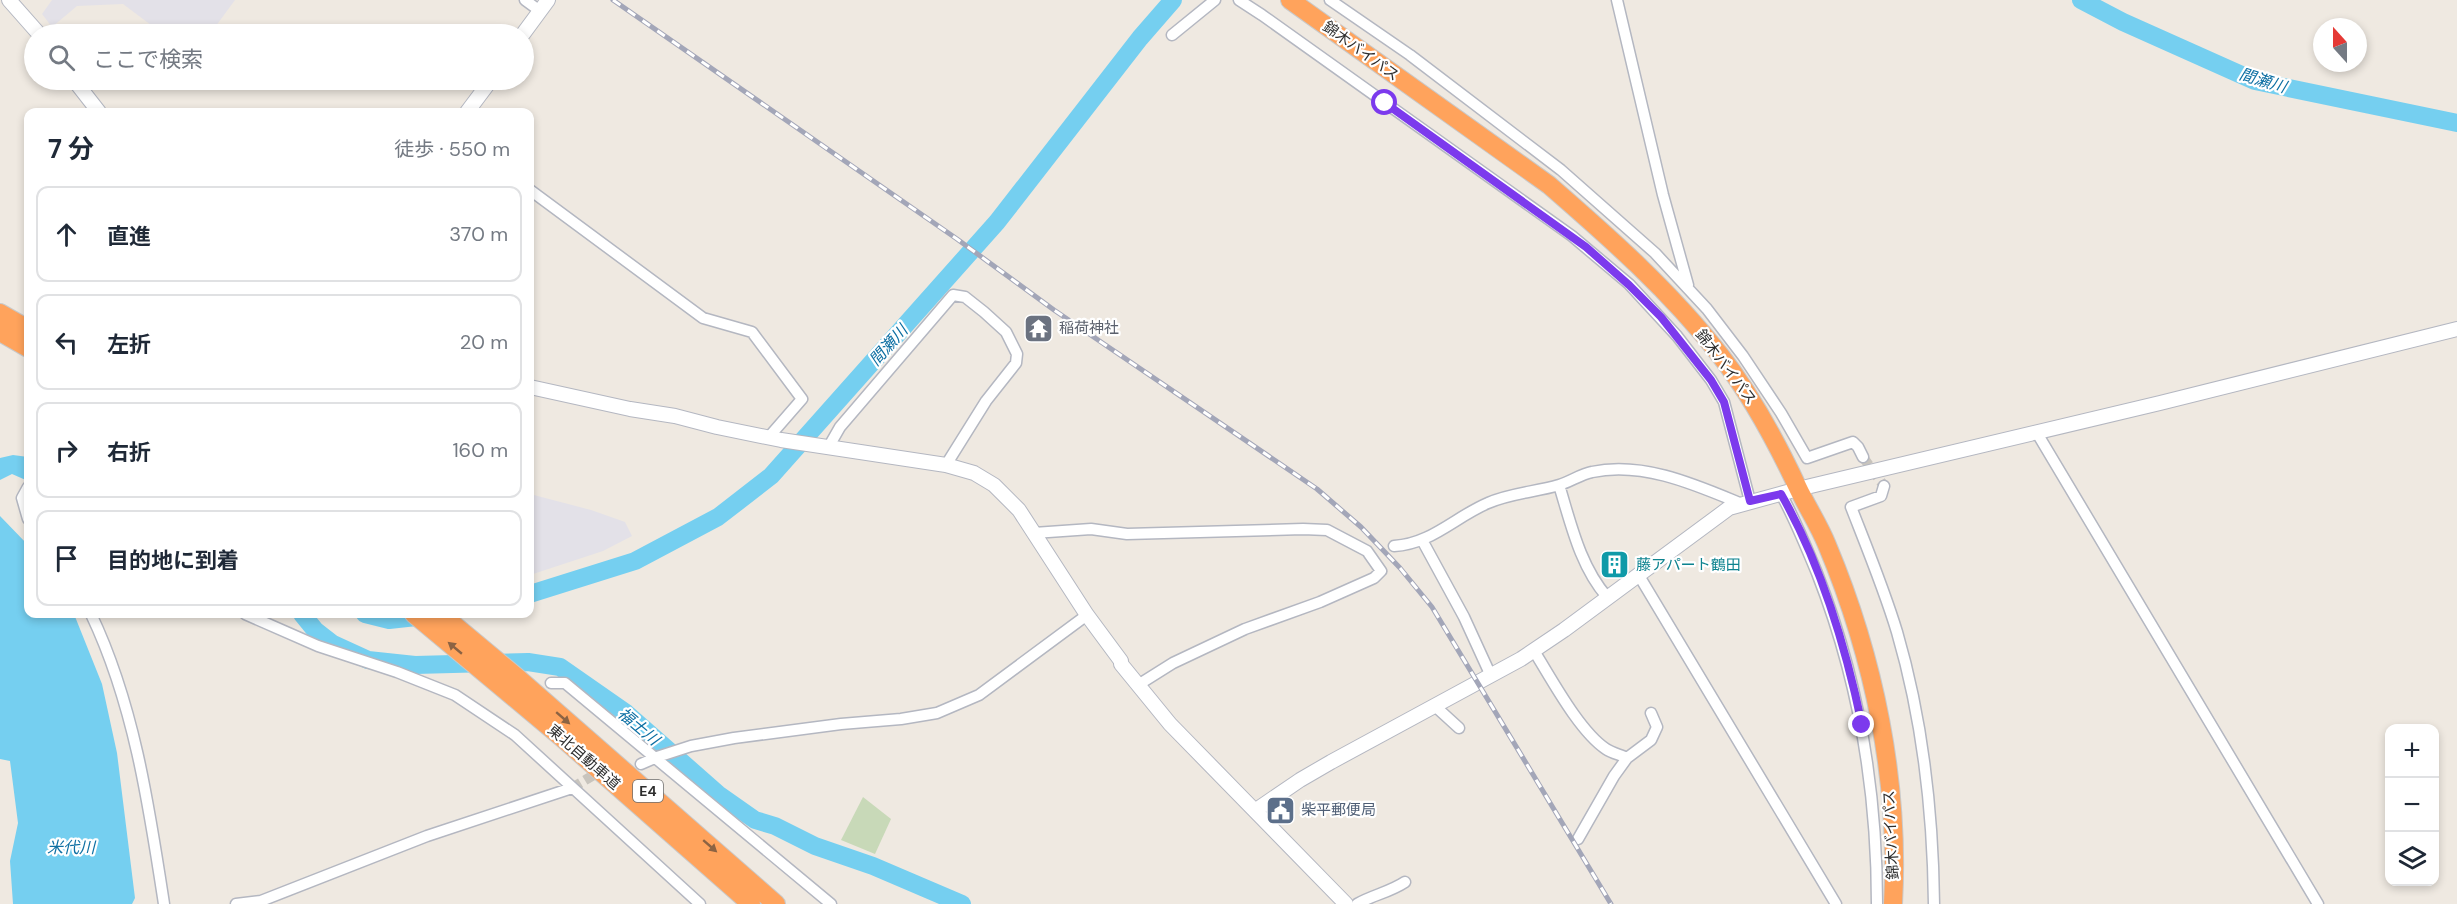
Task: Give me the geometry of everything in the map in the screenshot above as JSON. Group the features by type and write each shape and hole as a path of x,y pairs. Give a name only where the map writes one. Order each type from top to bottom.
{"highway":[{"name":"錦木バイパス","path":"1290,0 1549,185 1590,219 1693,323 1756,406 1789,466 1790,491 1826,542 1846,594 1874,692 1889,784 1895,871 1893,904"},
{"path":"0,313 24,327"},
{"path":"0,332 24,346"},
{"name":"東北自動車道","path":"419,618 560,736 751,904"},
{"name":"東北自動車道","path":"446,618 519,679 776,904"}],"street":[{"path":"9,0 30,24"},
{"path":"525,0 544,5 530,24"},
{"path":"1173,35 1215,0"},
{"path":"1239,0 1572,236 1629,285 1682,343 1711,380 1724,402 1746,502"},
{"path":"1330,0 1410,55 1561,170 1639,237 1689,288 1725,331 1756,374 1807,458 1853,442 1863,458"},
{"path":"1617,0 1663,195 1689,288"},
{"path":"82,90 96,108"},
{"path":"470,108 484,90"},
{"path":"534,193 703,318 752,332 802,399 775,439"},
{"path":"824,447 953,296 965,297 1006,332 1017,354 1017,361 986,401 946,465"},
{"path":"1256,810 1324,766 1436,707 1533,651 1729,508 1790,491 2037,433 2457,329"},
{"path":"534,388 775,439 946,465 974,473 994,485 1019,510 1087,615 1138,685 1170,724 1346,904"},
{"path":"2037,433 2318,904"},
{"path":"1394,546 1410,545 1422,540 1488,502 1559,485 1592,472 1629,469 1685,481 1746,502"},
{"path":"1559,485 1581,556 1596,584 1607,597"},
{"path":"1884,486 1881,496 1851,507 1880,580 1897,632 1914,702 1928,788 1934,904"},
{"path":"1790,491 1807,549 1827,599 1856,695 1871,784 1875,826 1877,904"},
{"path":"1034,533 1090,529 1127,534 1327,530 1367,551 1381,571 1374,578 1320,602 1245,629 1173,663 1138,685"},
{"path":"1422,540 1464,617 1491,676"},
{"path":"1638,574 1836,904"},
{"path":"641,764 691,746 734,738 936,713 979,695 1087,615"},
{"path":"93,618 116,677 134,741 149,804 164,904"},
{"path":"254,618 318,646 397,672 455,695 515,735 700,904"},
{"path":"1533,651 1588,732 1606,748 1627,758"},
{"path":"551,683 566,683 831,904"},
{"path":"1436,707 1460,728"},
{"path":"1578,839 1614,776 1627,758 1651,740 1657,727 1650,713"},
{"path":"236,904 261,901 428,836 572,788"},
{"path":"1357,904 1366,898 1393,890 1405,882"}],"shaded area":[{"path":"52,0 235,0 217,24 150,24 123,4 77,6 56,24 50,24 42,14"},
{"path":"534,495 591,510 625,522 632,536 603,551 534,574"}],"green space":[{"path":"863,797 891,819 875,854 841,840"}],"water":[{"path":"13,455 24,456 24,479 12,474 0,480 0,458"},
{"name":"米代川","path":"0,516 24,541 24,618 76,618 102,684 117,753 135,898 132,904 13,904 10,861 18,823 10,761 0,759"}],"waterway":[{"name":"間瀬川","path":"534,593 635,561 718,517 771,476 997,222 1140,38 1173,0"},
{"name":"間瀬川","path":"2081,0 2123,22 2255,81 2457,123"},
{"name":"福士川","path":"305,618 315,630 333,644 368,660 415,665 528,662 560,667 626,713 718,794 755,820 775,826 815,846 873,866 962,904"},
{"name":"間瀬川","path":"381,618 389,620 407,618"}],"tunnel":[{"path":"1863,457 1884,486"},
{"path":"572,788 602,770"}],"railway":[{"path":"613,0 957,239 1054,310 1317,489 1361,527 1400,568 1432,607 1611,904"}],"place":[{"name":"稲荷神社","path":"1038,328"},
{"name":"藤アパート鶴田","path":"1615,565"},
{"name":"柴平郵便局","path":"1280,810"}],"route":[{"path":"1385,103 1600,258 1645,300 1694,357 1724,402 1750,501 1781,494 1807,549 1843,648 1862,725"}]}
